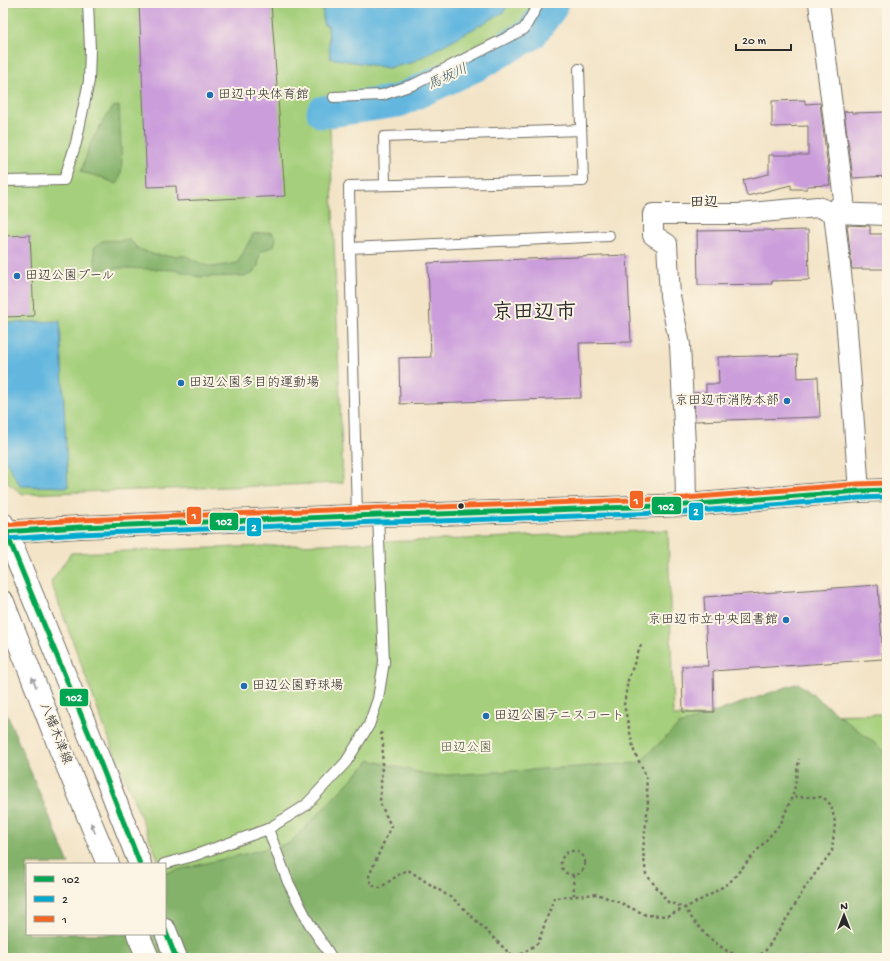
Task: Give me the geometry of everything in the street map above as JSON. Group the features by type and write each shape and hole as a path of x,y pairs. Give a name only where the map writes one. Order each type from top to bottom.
{"main road":[{"path":"140,863 91,739 4,529 367,515 438,514 686,505 887,490"},
{"name":"八幡木津線","path":"3,602 61,752 108,863"},
{"path":"166,933 176,958"},
{"path":"138,935 148,958"}],"street":[{"path":"819,3 844,200 834,213 846,317 859,491"},
{"path":"686,505 685,445 680,344 670,296 667,244 653,235 653,214 739,214 818,207 834,213 887,215"}],"lane":[{"path":"3,181 64,180 76,143 89,81 90,49 88,3"},
{"path":"334,97 382,95 415,84 524,29 539,3"},
{"path":"166,863 192,856 268,829 305,806 346,762 369,725 378,699 384,662 367,515 350,248 349,186 583,181 579,69"},
{"path":"385,185 384,137 581,130"},
{"path":"350,248 609,236"},
{"path":"268,829 288,882 309,923 332,958"}],"path":[{"path":"641,645 628,680 624,705 634,752 646,776 648,804 643,851 646,874 668,902 685,908 693,920 709,938 727,951 744,958"},
{"path":"381,730 383,745 380,803 391,826 369,876 371,885 380,888 401,873 408,870 456,901 515,958 538,943 554,898 597,894 623,904 646,916 667,916 710,895 730,882 781,823 794,792 799,759"},
{"path":"749,958 764,953 806,886 832,851 835,822 831,805 823,797 792,798"},
{"path":"569,852 578,852 584,859 584,868 581,872 573,875 568,874 562,868 561,863 562,859 569,852"},
{"path":"573,875 574,895"}],"green space":[{"path":"3,3 545,3 525,33 383,99 329,103 343,483 23,494 9,484 3,474"},
{"path":"119,106 122,168 119,182 116,184 101,177 81,172 90,144 103,121 113,107"},
{"path":"271,232 276,238 274,246 260,252 258,266 252,274 245,276 199,277 177,270 123,268 96,269 94,248 102,241 130,240 137,248 155,255 186,256 204,265 214,267 237,263 253,234"},
{"name":"田辺公園","path":"668,530 673,716 886,714 887,836 339,958 320,958 166,877 166,863 160,863 106,732 51,582 71,553"},
{"path":"798,683 887,753 887,958 3,958 3,705 69,863 26,863 26,935 166,935 166,873 290,843 370,760 433,776 638,763 679,725"}],"water":[{"path":"323,3 509,3 504,12 411,63 388,68 330,58 328,26 323,24"},
{"path":"60,321 68,487 20,486 3,456 3,323"}],"building":[{"name":"田辺中央体育館","path":"139,3 271,3 285,196 177,201 176,186 147,187"},
{"path":"805,100 805,104 820,103 830,185 807,186 807,189 791,189 791,185 747,196 743,180 769,174 769,155 808,155 808,126 772,127 772,101"},
{"path":"852,111 852,113 887,112 887,176 853,178 844,112"},
{"path":"847,225 870,226 870,234 887,234 887,269 852,269"},
{"path":"808,230 809,280 772,281 772,284 698,285 697,231"},
{"name":"田辺公園プール","path":"30,235 34,316 3,317 3,236"},
{"path":"627,255 631,342 579,343 581,398 400,404 399,358 431,357 428,263"},
{"path":"797,355 798,378 818,377 820,417 695,421 694,393 706,392 706,384 719,384 718,357"},
{"path":"878,585 883,659 713,671 714,712 683,712 682,666 708,666 704,597"}],"waterway":[{"name":"馬坂川","path":"323,112 398,101 474,66 531,34 551,7 551,3"}],"transit line":[{"name":"1","path":"3,525 80,520 378,508 686,498 887,483"},
{"name":"102","path":"3,532 80,527 378,515 686,505 887,490"},
{"name":"2","path":"3,538 378,522 686,512 887,497"},
{"name":"102","path":"6,532 91,739 140,863"},
{"name":"102","path":"166,933 176,958"}],"place":[{"name":"田辺中央体育館","path":"210,95"},
{"name":"田辺公園プール","path":"17,276"},
{"name":"田辺公園多目的運動場","path":"181,383"},
{"name":"京田辺市消防本部","path":"787,401"},
{"name":"京田辺市立中央図書館","path":"786,620"},
{"name":"田辺公園野球場","path":"244,686"},
{"name":"田辺公園テニスコート","path":"486,716"}],"district":[{"name":"田辺","path":"704,203"},
{"name":"京田辺市","path":"534,314"}]}
